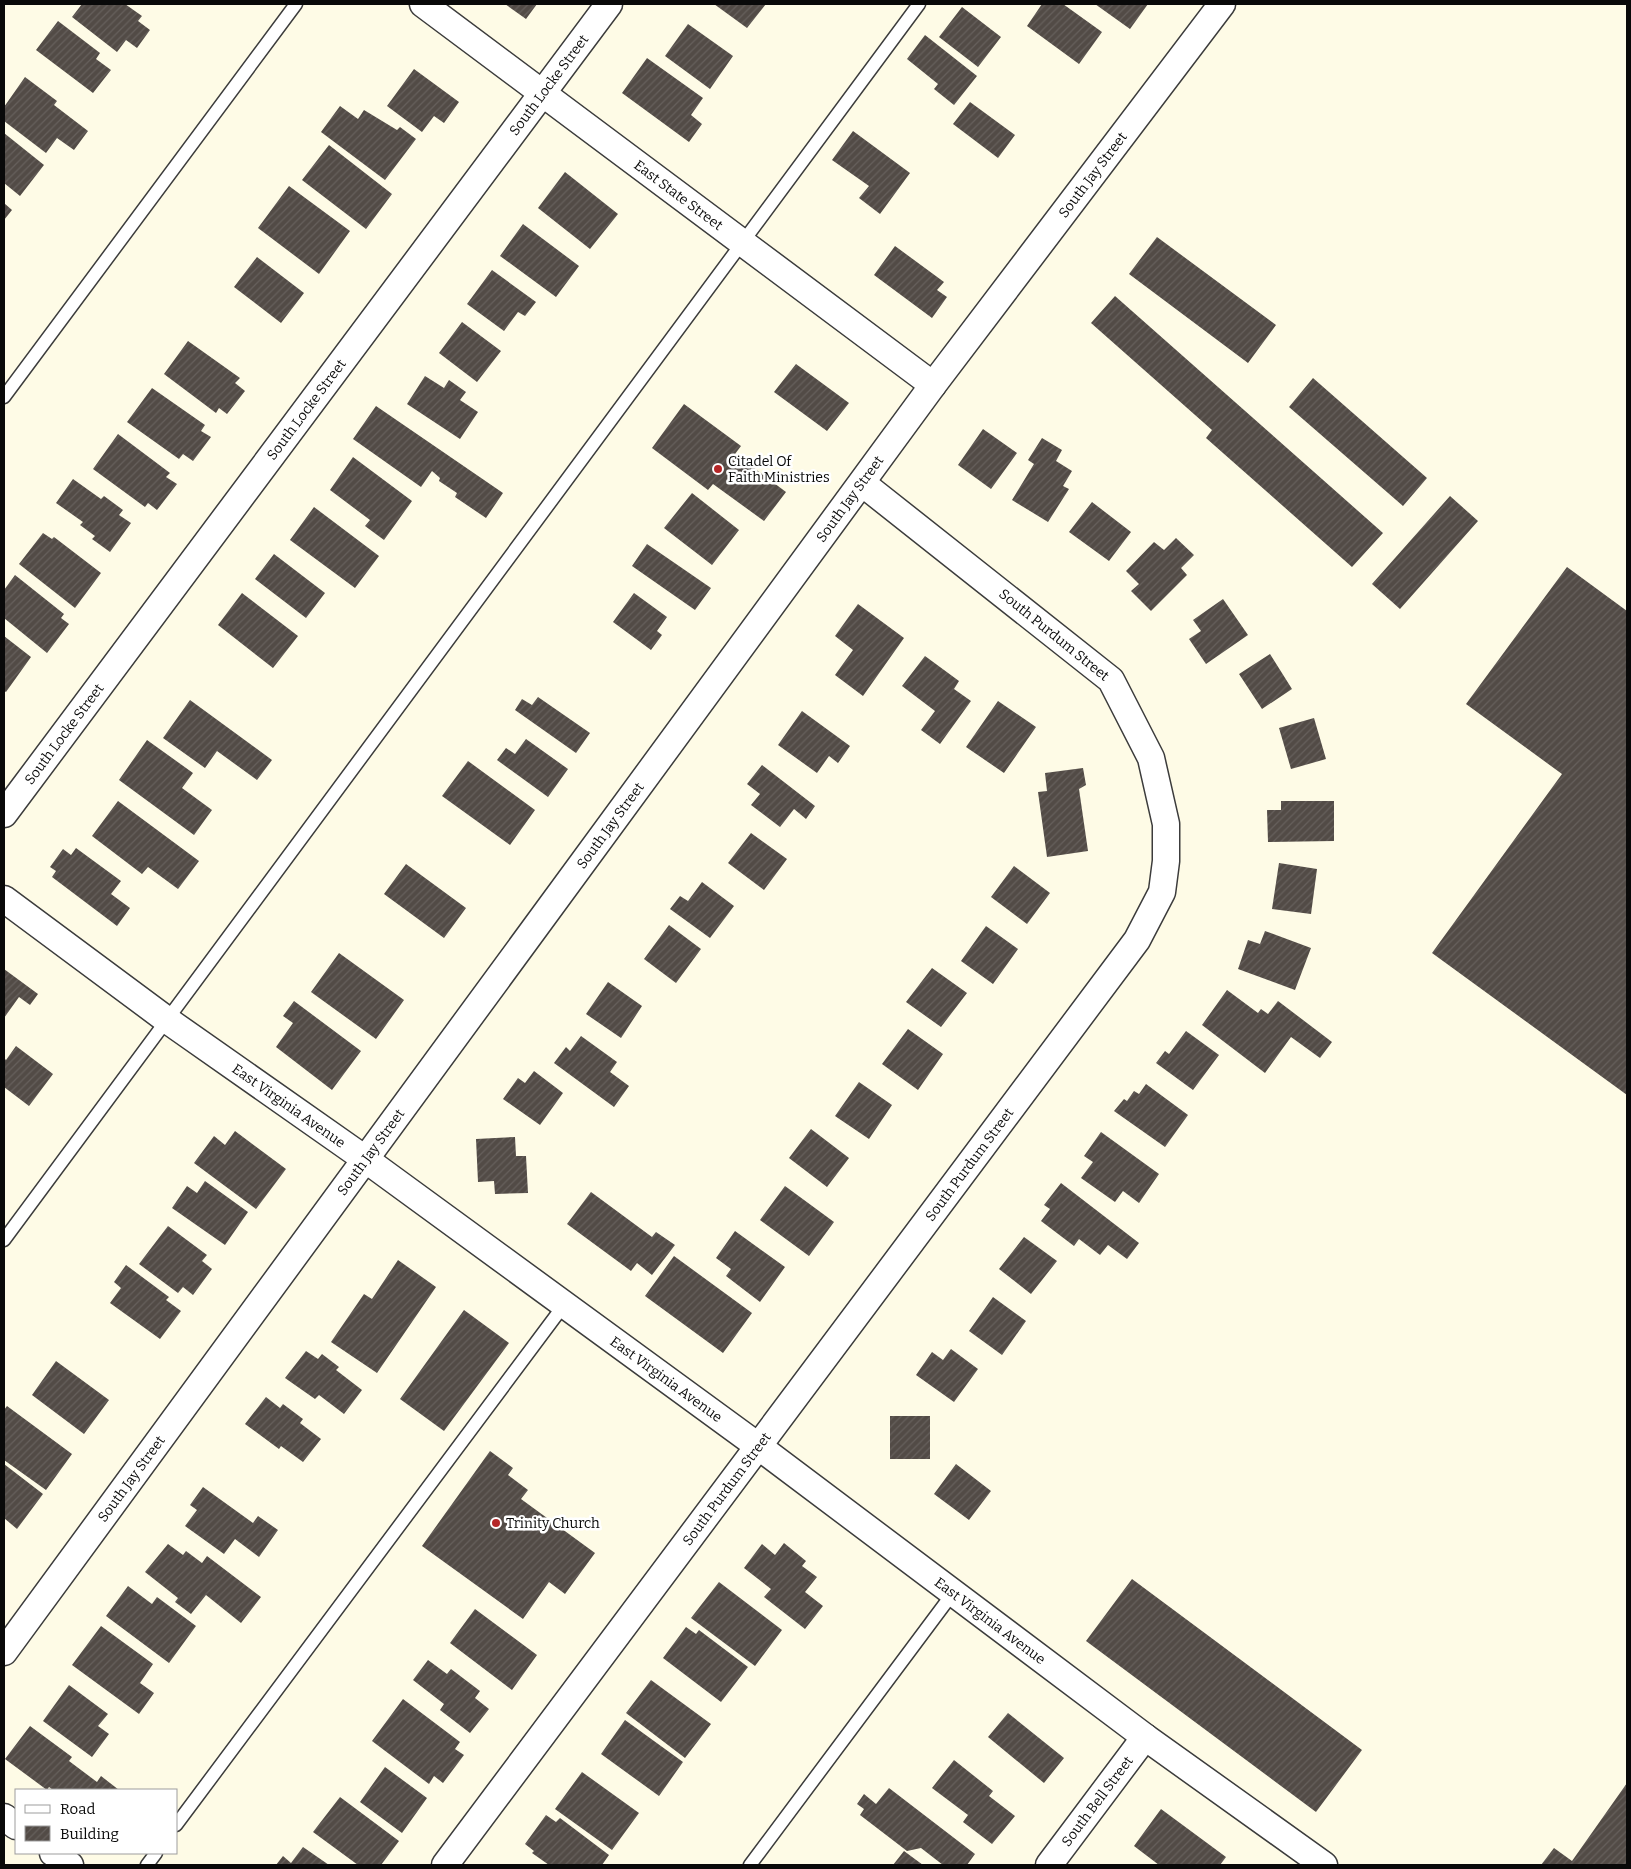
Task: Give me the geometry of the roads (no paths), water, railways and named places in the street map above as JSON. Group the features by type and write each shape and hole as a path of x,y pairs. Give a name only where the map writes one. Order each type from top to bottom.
{"street":[{"name":"East State Street","path":"423,4 664,182 741,244 933,385"},
{"name":"South Locke Street","path":"4,814 609,4"},
{"name":"South Jay Street","path":"4,1652 933,385 1222,4"},
{"name":"South Purdum Street","path":"445,1865 1137,940 1162,892 1166,861 1166,824 1151,758 1111,680 862,483"},
{"name":"East Virginia Avenue","path":"4,900 167,1020 364,1159 758,1446 1145,1737 1324,1865"},
{"name":"South Bell Street","path":"1049,1865 1145,1737"},
{"path":"4,1817 15,1825"},
{"path":"54,1854 70,1865"}],"lane":[{"path":"4,398 296,4"},
{"path":"4,1240 919,4"},
{"path":"178,1822 564,1305"},
{"path":"750,1865 953,1593"},
{"path":"146,1865 155,1854"}],"place":[{"name":"Citadel Of Faith Ministries","path":"718,469"},
{"name":"Trinity Church","path":"496,1523"}]}
